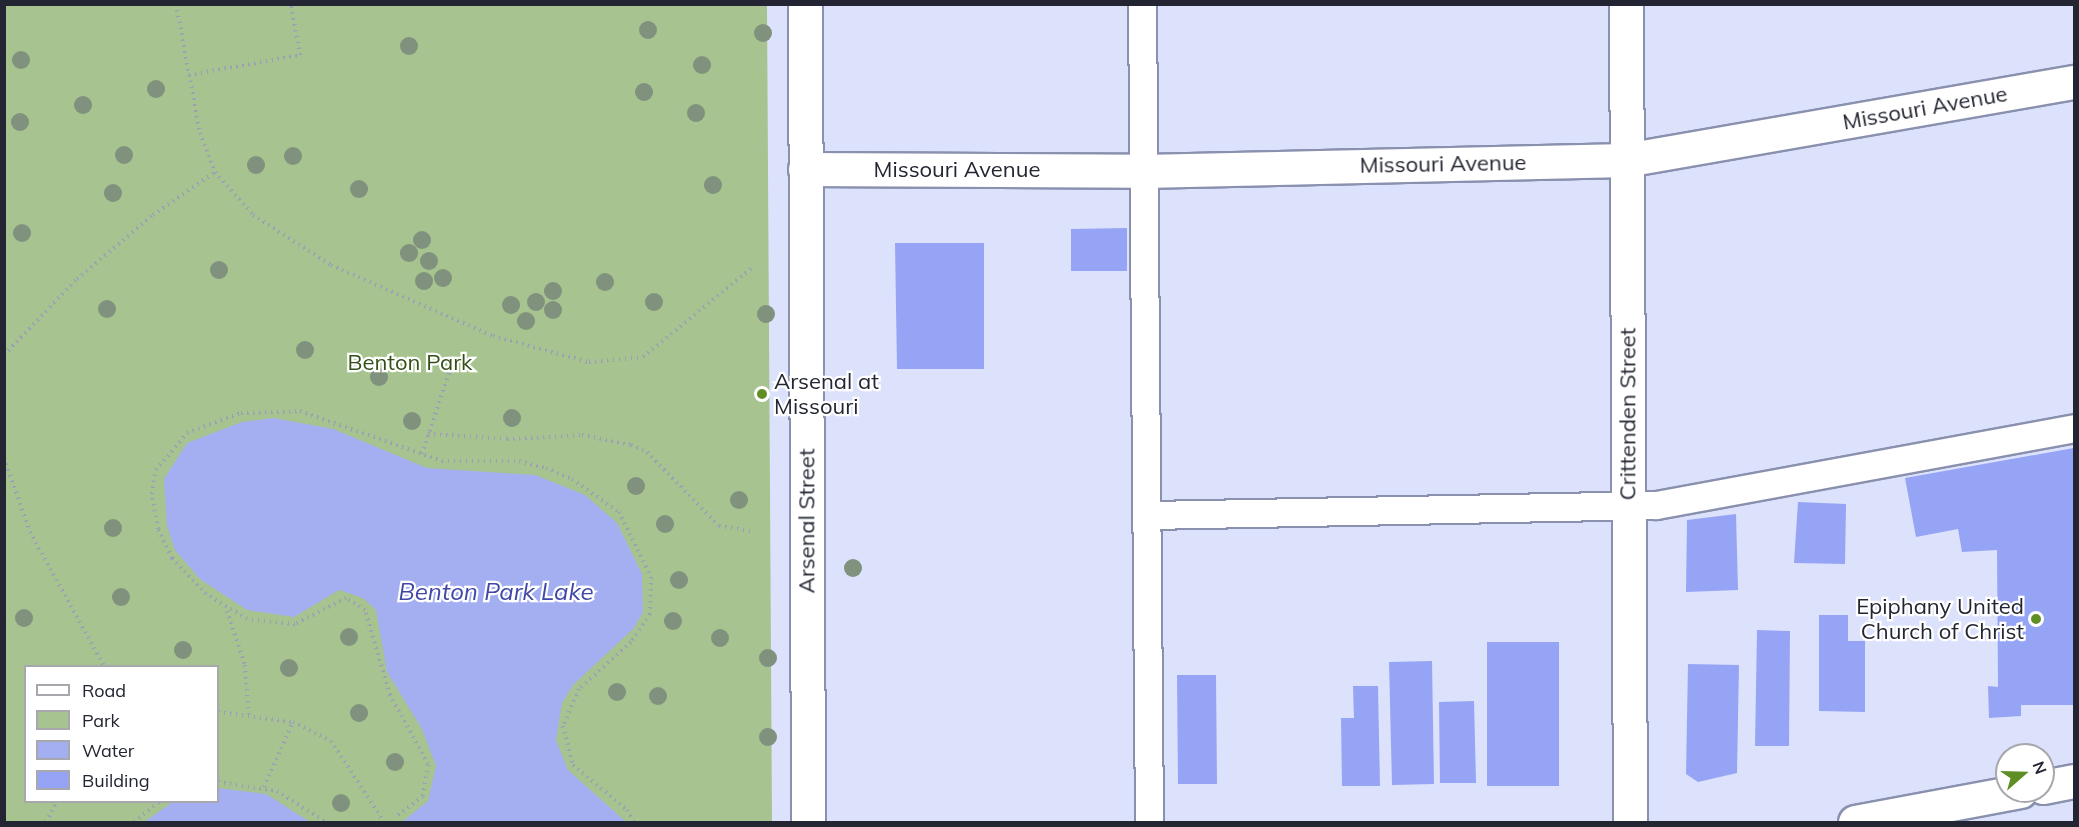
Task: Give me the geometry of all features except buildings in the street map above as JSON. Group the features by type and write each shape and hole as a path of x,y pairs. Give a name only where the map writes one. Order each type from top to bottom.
{"street":[{"name":"Arsenal Street","path":"805,4 808,822"},
{"name":"Crittenden Street","path":"1626,4 1630,822"},
{"name":"Missouri Avenue","path":"805,169 1143,171 1626,160 2074,82"},
{"path":"2055,785 2074,781"},
{"path":"1855,822 1995,796"}],"lane":[{"path":"1142,4 1150,515 1149,822"},
{"path":"1150,515 1656,505 2074,428"}],"path":[{"path":"176,4 200,134 215,172 253,214 331,265 493,336 589,362 643,357 754,266"},
{"path":"189,75 300,55 291,4"},
{"path":"4,355 77,279 153,215 215,172"},
{"path":"422,454 451,368"},
{"path":"398,815 423,796 428,764 386,686 365,610 356,601 337,600 310,618 278,625 227,610 187,579 158,529 152,494 156,470 187,433 241,413 300,411 422,454 546,468 597,494 632,531 651,578 650,614 631,642 579,689 563,726 573,765 627,810 634,822"},
{"path":"428,434 507,439 582,435 631,445 666,470 706,517 734,532 755,532"},
{"path":"4,458 30,532 103,665"},
{"path":"227,610 245,665 249,715"},
{"path":"219,712 293,722 331,741 384,822"},
{"path":"264,787 293,722"},
{"path":"219,782 264,787 295,800 326,822"},
{"path":"46,822 56,803"},
{"path":"134,822 157,803"}],"green space":[{"name":"Benton Park","path":"5,5 767,5 772,822 5,822"}],"water":[{"name":"Benton Park Lake","path":"273,418 333,429 427,468 535,475 585,495 617,523 642,574 643,612 634,628 573,685 562,703 556,740 568,770 626,822 402,822 428,801 436,766 422,729 387,672 376,610 363,598 339,590 294,617 247,610 200,579 175,550 167,526 164,479 187,443 242,422"},
{"path":"219,788 266,794 310,822 144,822 172,803 219,803"}],"place":[{"name":"Arsenal at Missouri","path":"762,394"},
{"name":"Epiphany United Church of Christ","path":"2036,619"}]}
